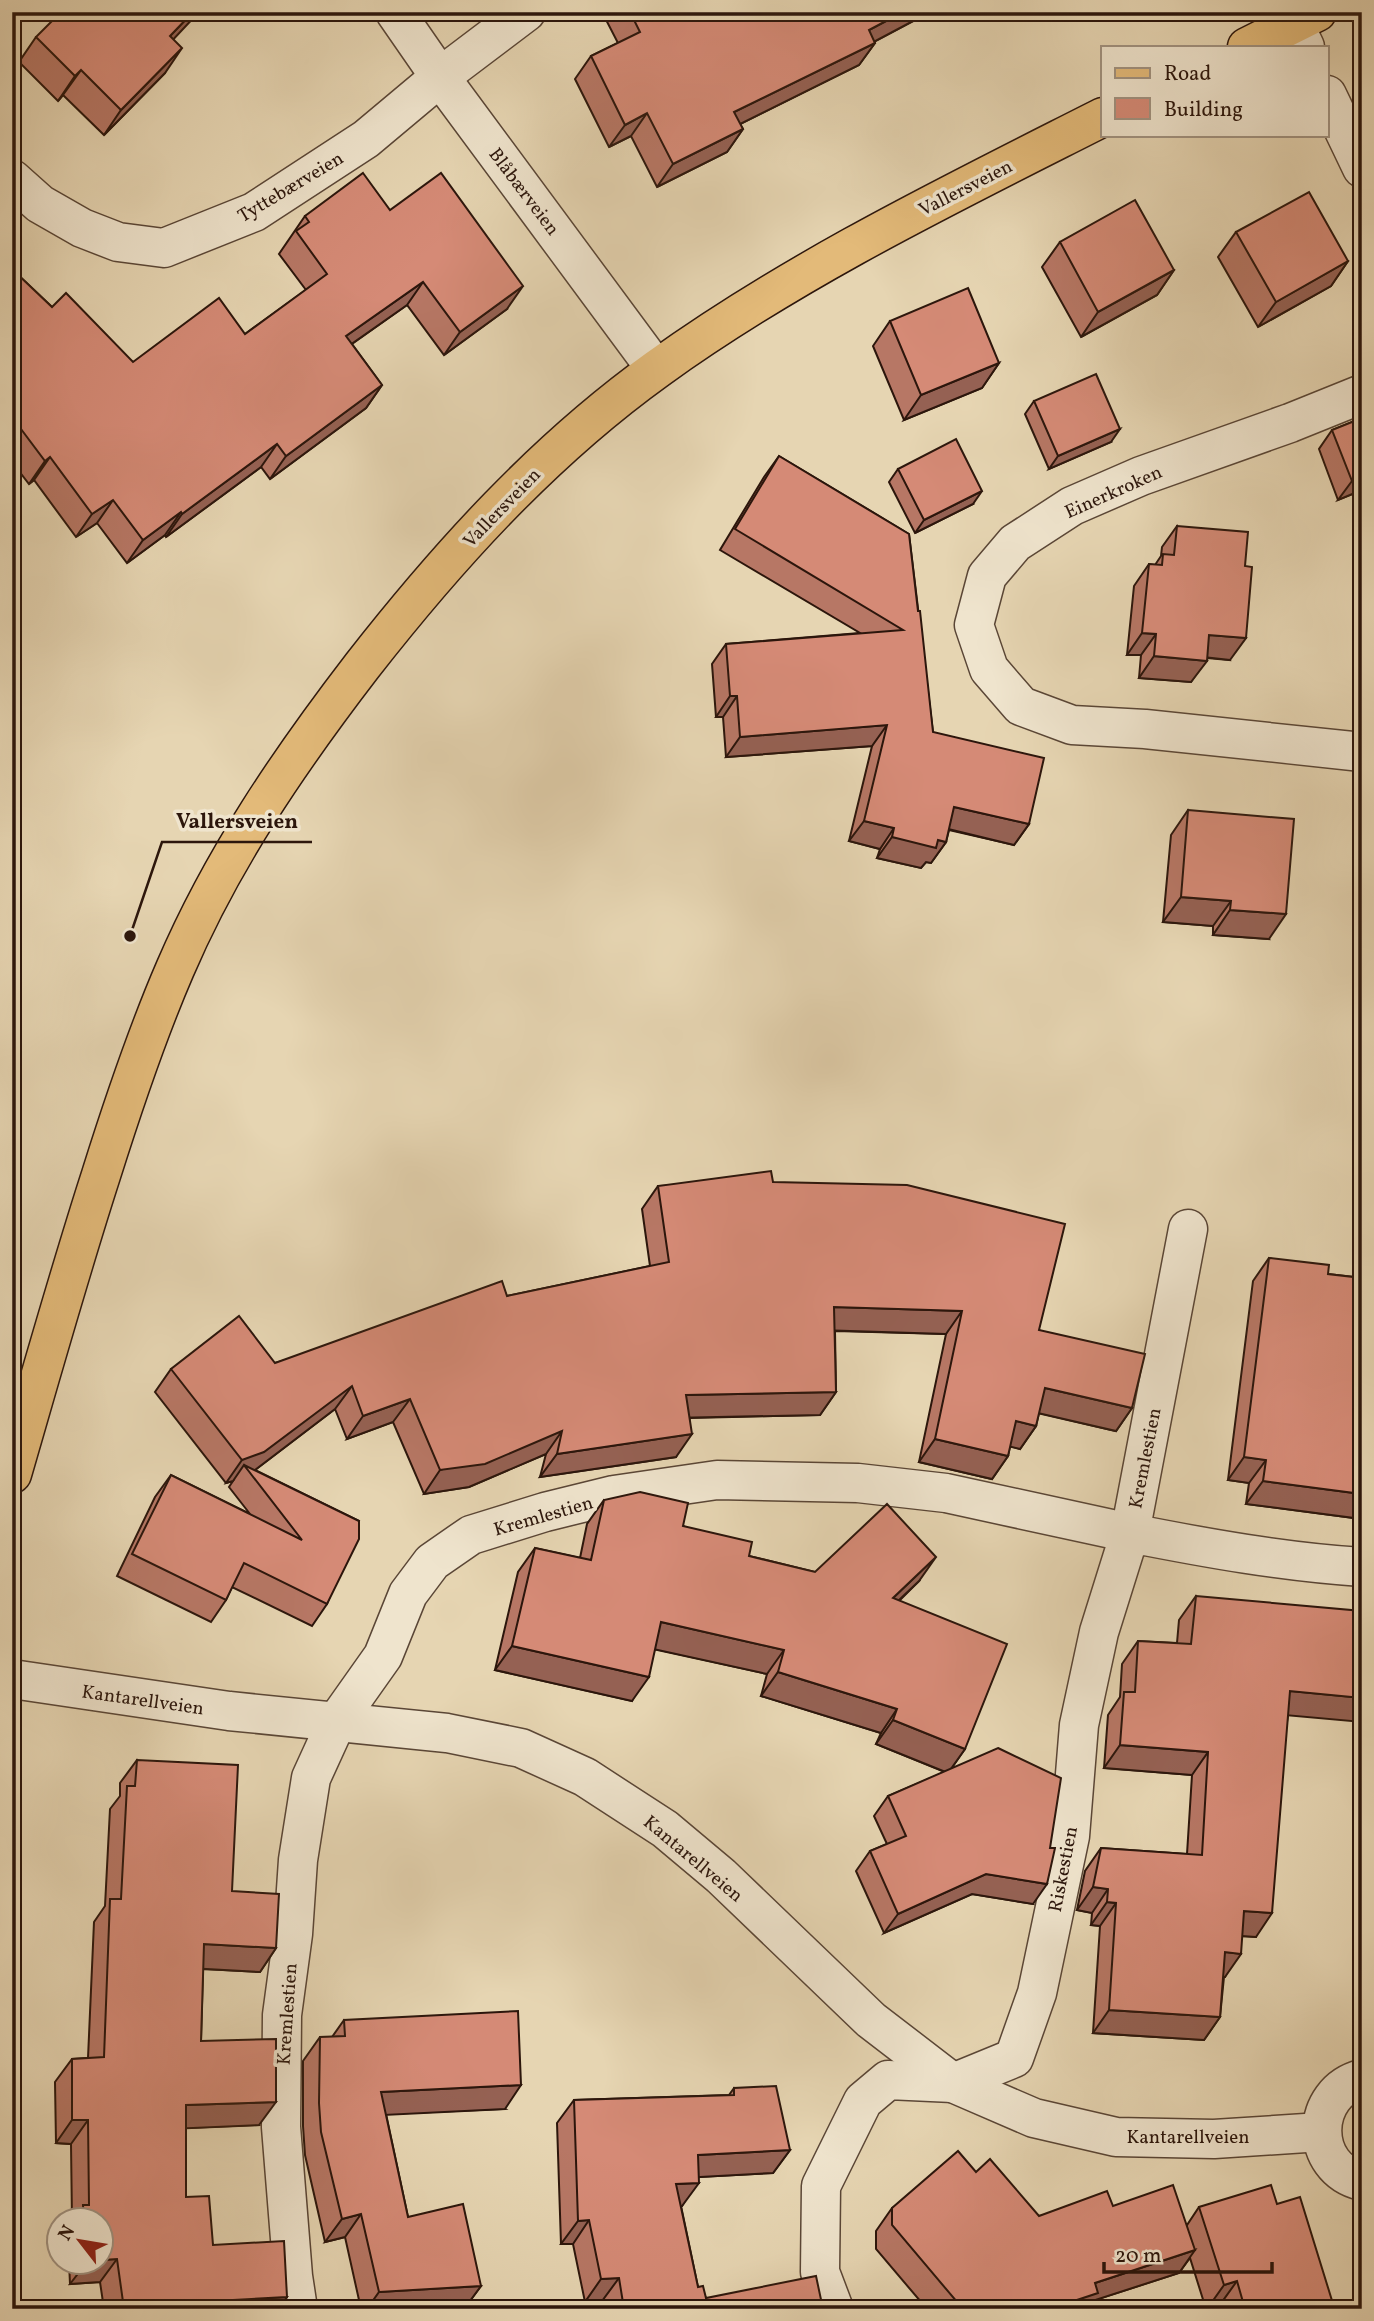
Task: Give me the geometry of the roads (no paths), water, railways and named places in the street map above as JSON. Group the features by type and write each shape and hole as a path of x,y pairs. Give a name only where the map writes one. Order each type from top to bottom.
{"main road":[{"path":"1250,46 1305,28"},
{"name":"Vallersveien","path":"12,1474 75,1257 138,1059 176,967 220,877 254,818 321,719 400,617 490,514 564,443 656,369 776,290 900,220 1101,118"}],"street":[{"name":"Blåbærveien","path":"395,12 440,78 656,369"},
{"name":"Tyttebærveien","path":"12,179 40,204 82,228 118,242 164,248 254,212 366,139 526,12"},
{"path":"1328,96 1362,168"},
{"name":"Einerkroken","path":"1362,394 1290,423 1141,476 1072,506 1015,543 987,576 974,625 989,669 1021,706 1072,725 1362,752"},
{"name":"Kremlestien","path":"298,2309 281,2127 282,2015 293,1934 298,1860 311,1778 337,1721 383,1656 408,1594 432,1562 471,1535 545,1512 614,1495 717,1480 858,1483 946,1493 1130,1533 1188,1229"},
{"path":"1130,1533 1192,1546 1315,1564 1362,1567"},
{"name":"Riskestien","path":"834,2309 820,2272 821,2186 863,2101 888,2080 953,2083 1014,2058 1037,1993 1070,1836 1079,1725 1099,1632 1130,1533"},
{"name":"Kantarellveien","path":"12,1679 229,1711 447,1733 522,1748 585,1777 675,1837 721,1876 871,2020 953,2083 1034,2118 1115,2137 1214,2139 1321,2132"},
{"path":"1362,2079 1342,2087 1331,2099 1323,2115 1321,2132 1331,2162 1342,2172 1362,2181"}],"place":[{"name":"Vallersveien","path":"130,936"}]}
